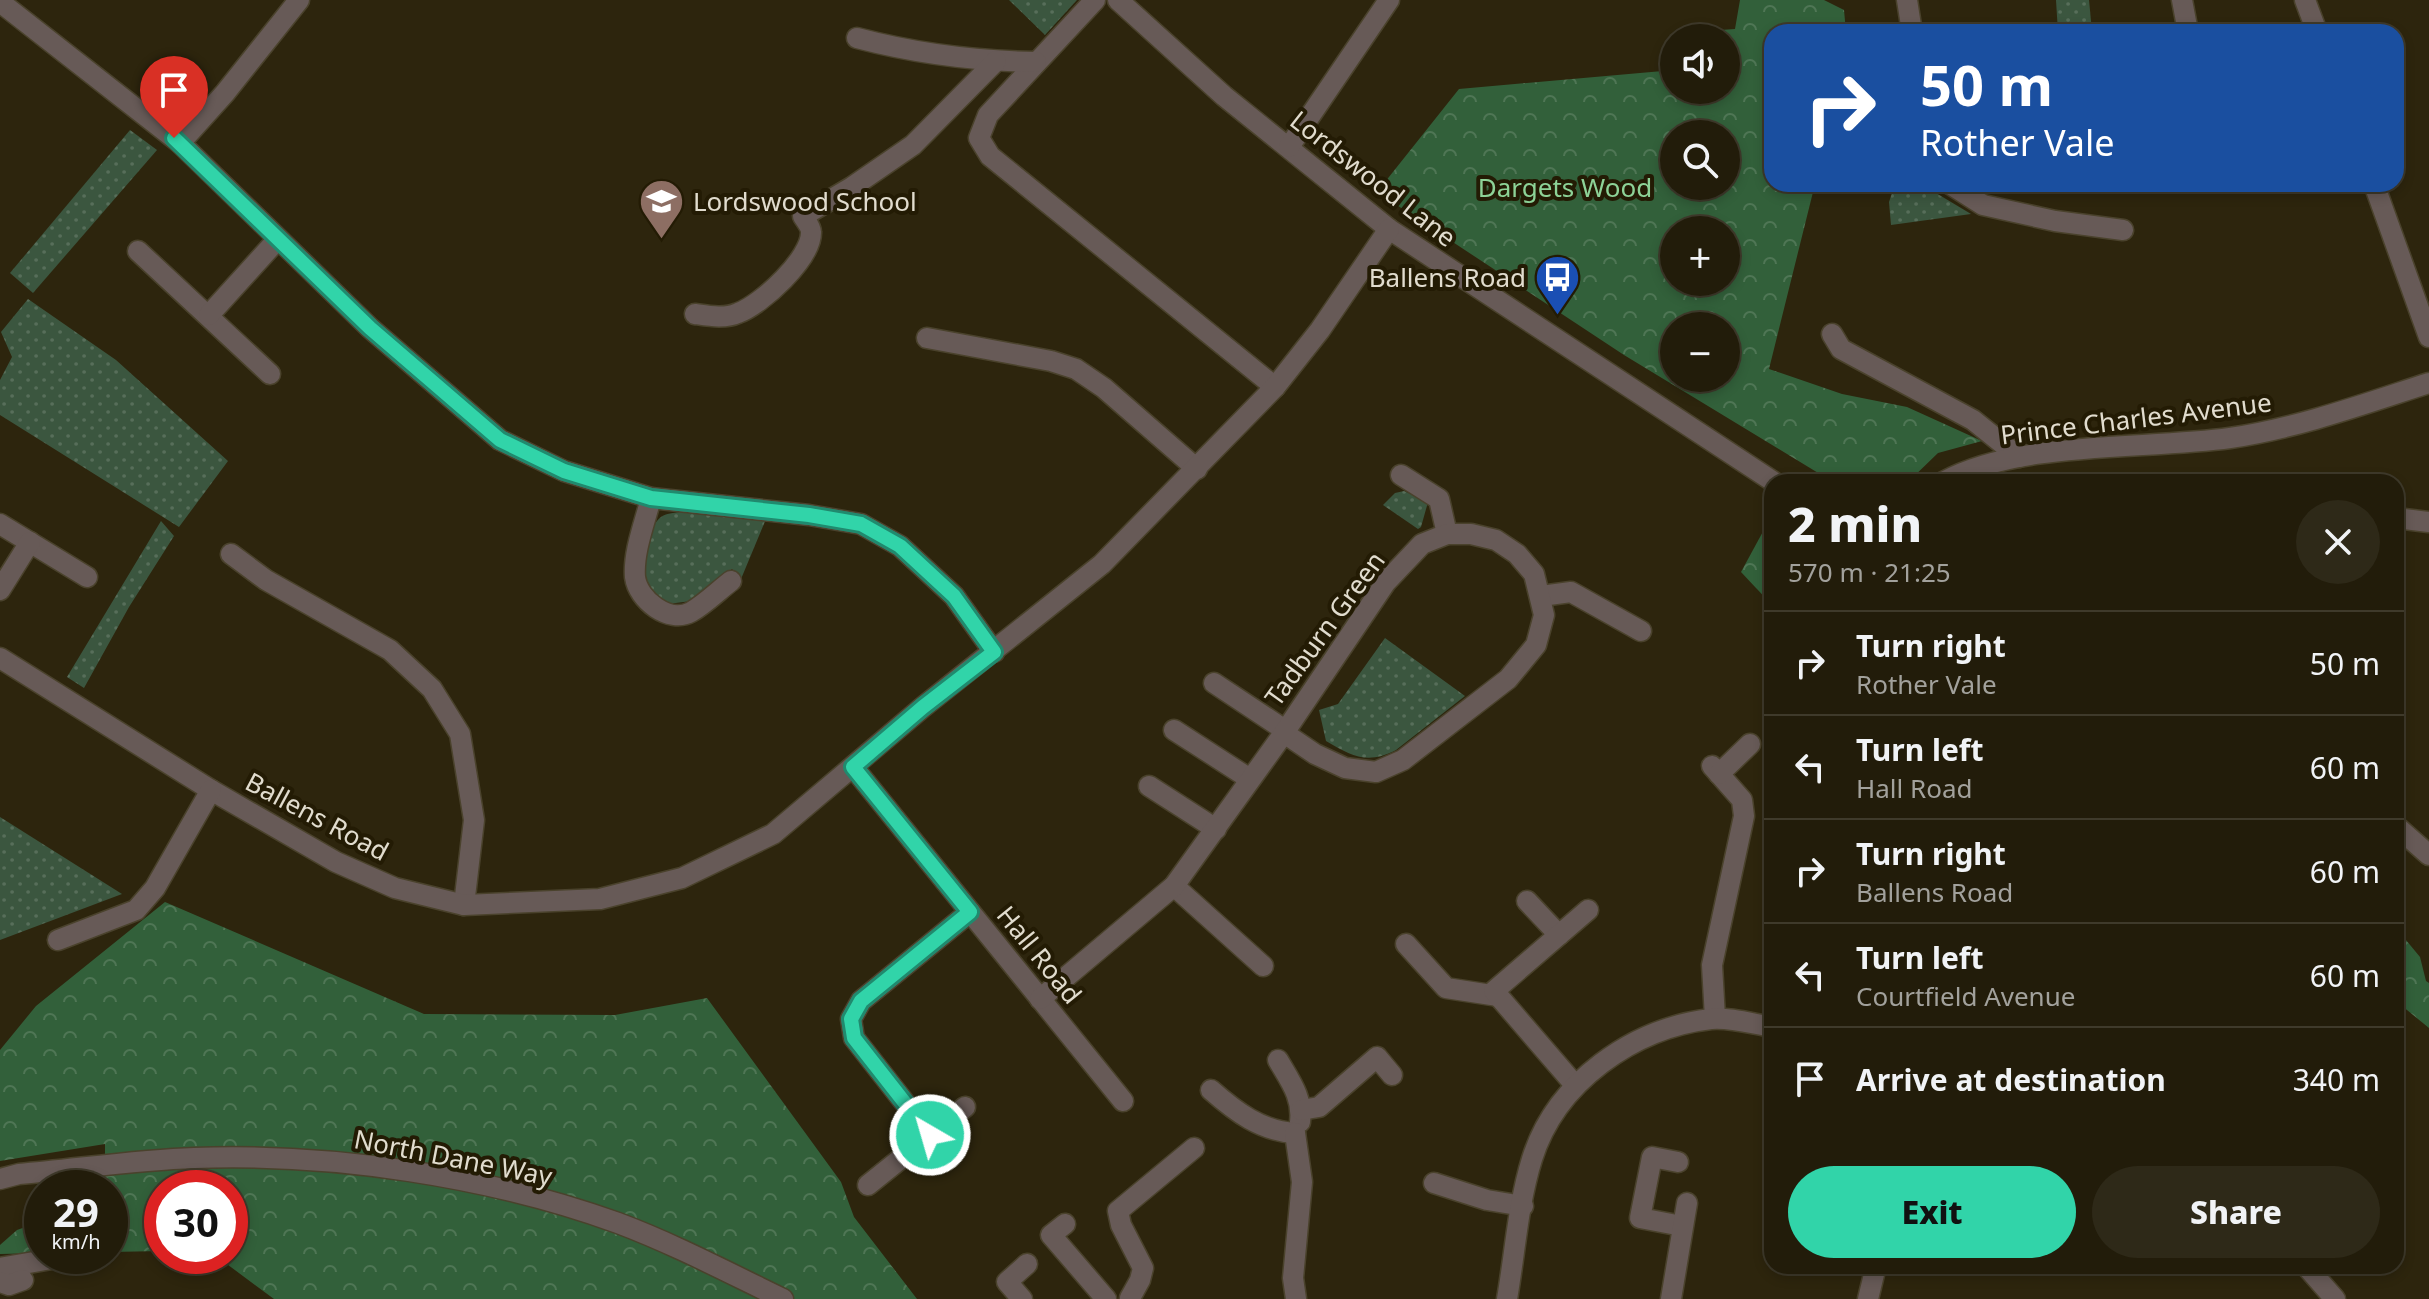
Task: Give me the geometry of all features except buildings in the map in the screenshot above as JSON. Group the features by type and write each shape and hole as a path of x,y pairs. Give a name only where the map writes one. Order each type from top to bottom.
{"street":[{"path":"180,143 225,93 299,0"},
{"path":"1095,0 988,115 979,138 990,156 1275,387"},
{"name":"Lordswood Lane","path":"1118,0 1224,96 1389,229 1764,475"},
{"path":"1289,147 1389,0"},
{"path":"1907,0 1911,24"},
{"path":"2182,0 2186,24"},
{"path":"2305,0 2314,24"},
{"path":"0,2 24,8 180,143 370,328 500,440 564,471 651,498 809,515 861,524 900,546 954,596 994,652"},
{"path":"857,38 883,45 996,61 1036,62"},
{"path":"695,314 721,316 738,313 763,297 795,267 809,246 811,230 803,216 913,145 996,61"},
{"path":"1963,192 1983,205 2055,221 2123,230"},
{"path":"2377,192 2429,337"},
{"name":"Ballens Road","path":"0,658 211,790 336,862 395,888 464,905 600,899 682,878 773,834 923,707 1102,564 1275,387 1320,330 1389,229"},
{"path":"209,315 277,240"},
{"path":"138,251 270,374"},
{"path":"1832,334 1841,349 1973,420 2019,457"},
{"path":"927,338 1051,361 1076,369 1104,388 1197,469"},
{"name":"Prince Charles Avenue","path":"1963,474 1985,465 2037,453 2172,445 2302,424 2429,383"},
{"path":"1401,475 1439,499 1447,534 1471,534 1496,540 1517,554 1534,574 1541,596 1571,592 1641,631"},
{"path":"651,498 635,576 638,589 652,606 675,614 689,614 731,581"},
{"path":"2404,519 2429,522"},
{"path":"0,524 87,577"},
{"name":"Tadburn Green","path":"1040,999 1174,886 1386,582 1422,544 1447,534"},
{"path":"0,590 30,542"},
{"path":"231,554 266,580 390,650 432,689 460,734 474,820 464,905"},
{"name":"Tadburn Green","path":"1284,731 1315,754 1345,768 1376,772 1403,760 1508,679 1536,645 1544,615 1541,596"},
{"path":"1214,683 1284,731"},
{"path":"1174,730 1250,779"},
{"path":"1715,1018 1712,965 1744,816 1742,800 1715,770 1750,744"},
{"name":"Hall Road","path":"853,767 1123,1101"},
{"path":"1149,786 1216,829"},
{"path":"58,940 136,910 155,888 211,790"},
{"path":"2404,833 2429,855"},
{"path":"1174,886 1263,966"},
{"path":"1527,901 1559,935"},
{"path":"1575,1085 1494,991 1588,910"},
{"path":"930,1135 854,1038 851,1019 861,1001 970,912"},
{"path":"1406,944 1446,988 1498,996"},
{"path":"1507,1299 1532,1159 1548,1122 1575,1085 1626,1047 1667,1027 1715,1018 1764,1026"},
{"path":"1301,1110 1319,1107 1377,1057 1392,1075"},
{"path":"1278,1060 1298,1092 1301,1110 1295,1133 1302,1182 1293,1278 1296,1299"},
{"path":"1211,1090 1252,1122 1295,1133"},
{"path":"868,1185 965,1107"},
{"path":"1065,1224 1051,1235 1120,1299 1140,1280 1143,1268 1121,1225 1118,1211 1194,1148"},
{"path":"1678,1162 1652,1157 1640,1218 1682,1226"},
{"name":"North Dane Way","path":"0,1179 19,1174 193,1158 328,1162 413,1172 557,1203 618,1223 783,1299"},
{"path":"1434,1183 1487,1200 1523,1206"},
{"path":"1671,1299 1687,1203"},
{"path":"1022,1299 1007,1282 1027,1264"},
{"path":"1868,1299 1874,1274"},
{"path":"2312,1274 2330,1297"}],"green space":[{"path":"1009,0 1077,0 1045,35"},
{"name":"Dargets Wood","path":"1740,0 1824,0 1844,10 1845,24 1764,24 1764,192 1813,192 1769,369 1842,394 1907,407 1982,441 1938,453 1916,474 1820,474 1685,392 1740,392 1740,312 1660,312 1660,377 1377,192 1459,89 1660,71 1660,104 1740,104 1740,24 1736,24"},
{"path":"2056,0 2089,0 2091,24 2058,24"},
{"path":"130,130 157,150 33,293 10,273"},
{"path":"1934,192 1971,214 1891,225 1889,202 1892,193"},
{"path":"28,299 116,360 228,461 179,527 0,415 0,380 12,357 1,332"},
{"path":"1404,491 1428,502 1418,529 1383,505 1395,493"},
{"path":"680,512 766,519 741,579 732,569 691,601 668,604 646,588 646,550 655,523 663,516"},
{"path":"161,521 174,536 129,607 84,688 67,677"},
{"path":"1764,530 1764,596 1741,572"},
{"path":"1385,638 1465,696 1396,750 1376,757 1360,757 1326,741 1319,710 1338,704"},
{"path":"0,817 122,894 0,940"},
{"path":"165,902 424,1014 615,1015 707,998 841,1182 854,1217 917,1299 274,1299 240,1274 248,1274 248,1170 144,1170 144,1251 128,1252 128,1170 105,1170 105,1144 0,1161 0,1050 36,1006"},
{"path":"2404,938 2420,957 2429,983 2429,1028 2404,1008"},
{"path":"24,1227 24,1253 0,1254 0,1245"}],"place":[{"name":"Lordswood School","path":"662,241"},
{"name":"Ballens Road","path":"1557,317"}],"route":[{"path":"174,138 370,328 500,440 564,471 651,498 809,515 861,524 900,546 954,596 994,652 853,767 970,912 861,1001 851,1019 854,1038 930,1135"}]}
